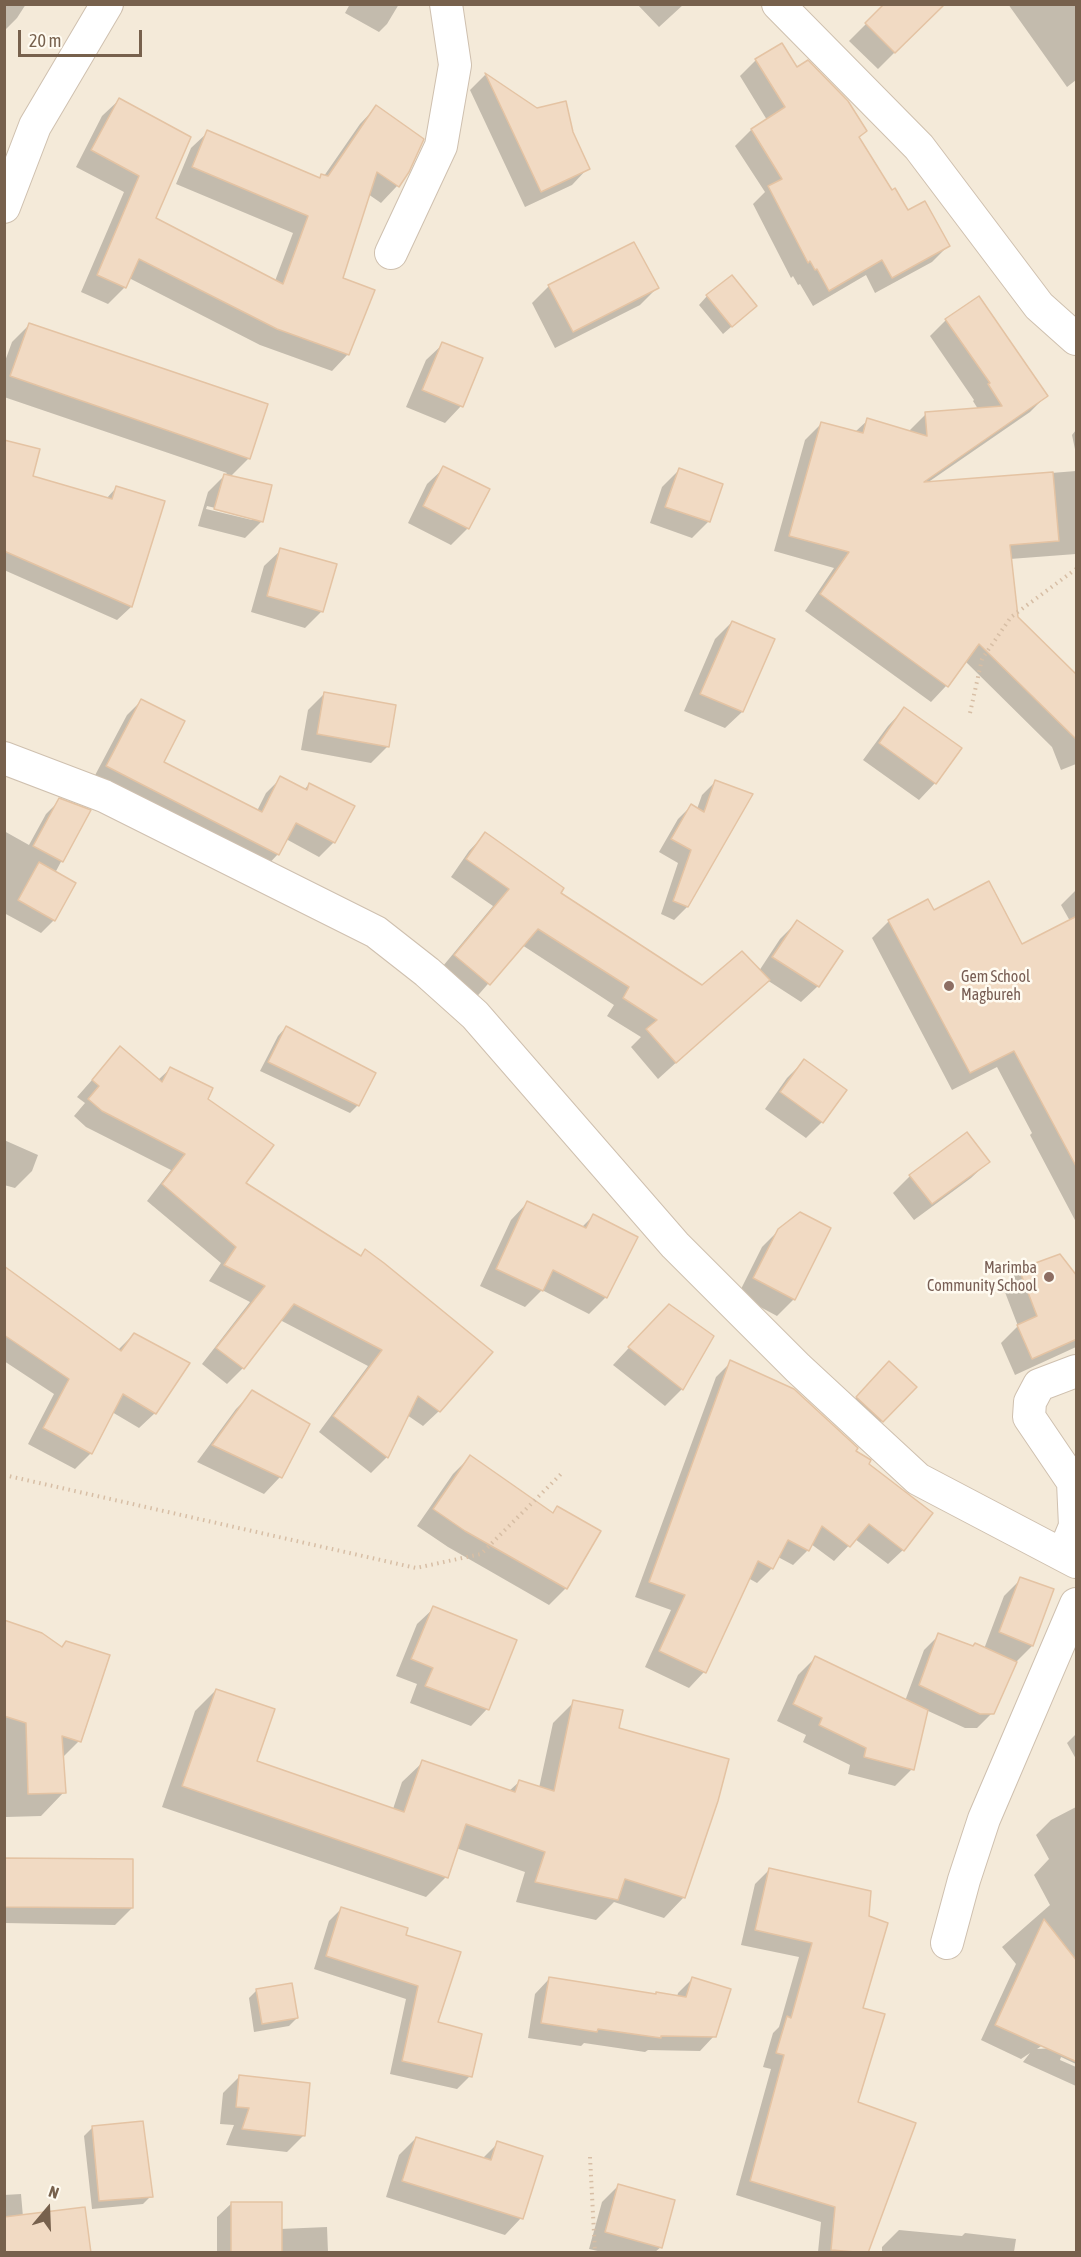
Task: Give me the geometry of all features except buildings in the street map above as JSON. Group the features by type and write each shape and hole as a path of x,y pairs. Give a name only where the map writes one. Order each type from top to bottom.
{"street":[{"path":"4,207 35,126 107,4"},
{"path":"391,253 441,146 455,65 446,4"},
{"path":"778,4 919,147 1039,306 1077,339"},
{"path":"4,758 104,796 376,932 427,972 475,1015 675,1245 798,1368 909,1471 918,1479 1070,1559 1075,1526 1073,1482 1029,1418 1030,1402 1039,1385 1077,1371"},
{"path":"947,1943 984,1819 1077,1604"}],"path":[{"path":"970,713 982,659 1011,617 1077,569"},
{"path":"4,1475 416,1568 482,1554 562,1473"},
{"path":"590,2157 595,2253"}],"shaded area":[{"path":"5,5 1076,5 1076,2252 5,2252"}],"place":[{"name":"Gem School Magbureh","path":"949,986"},
{"name":"Marimba Community School","path":"1049,1277"}]}
